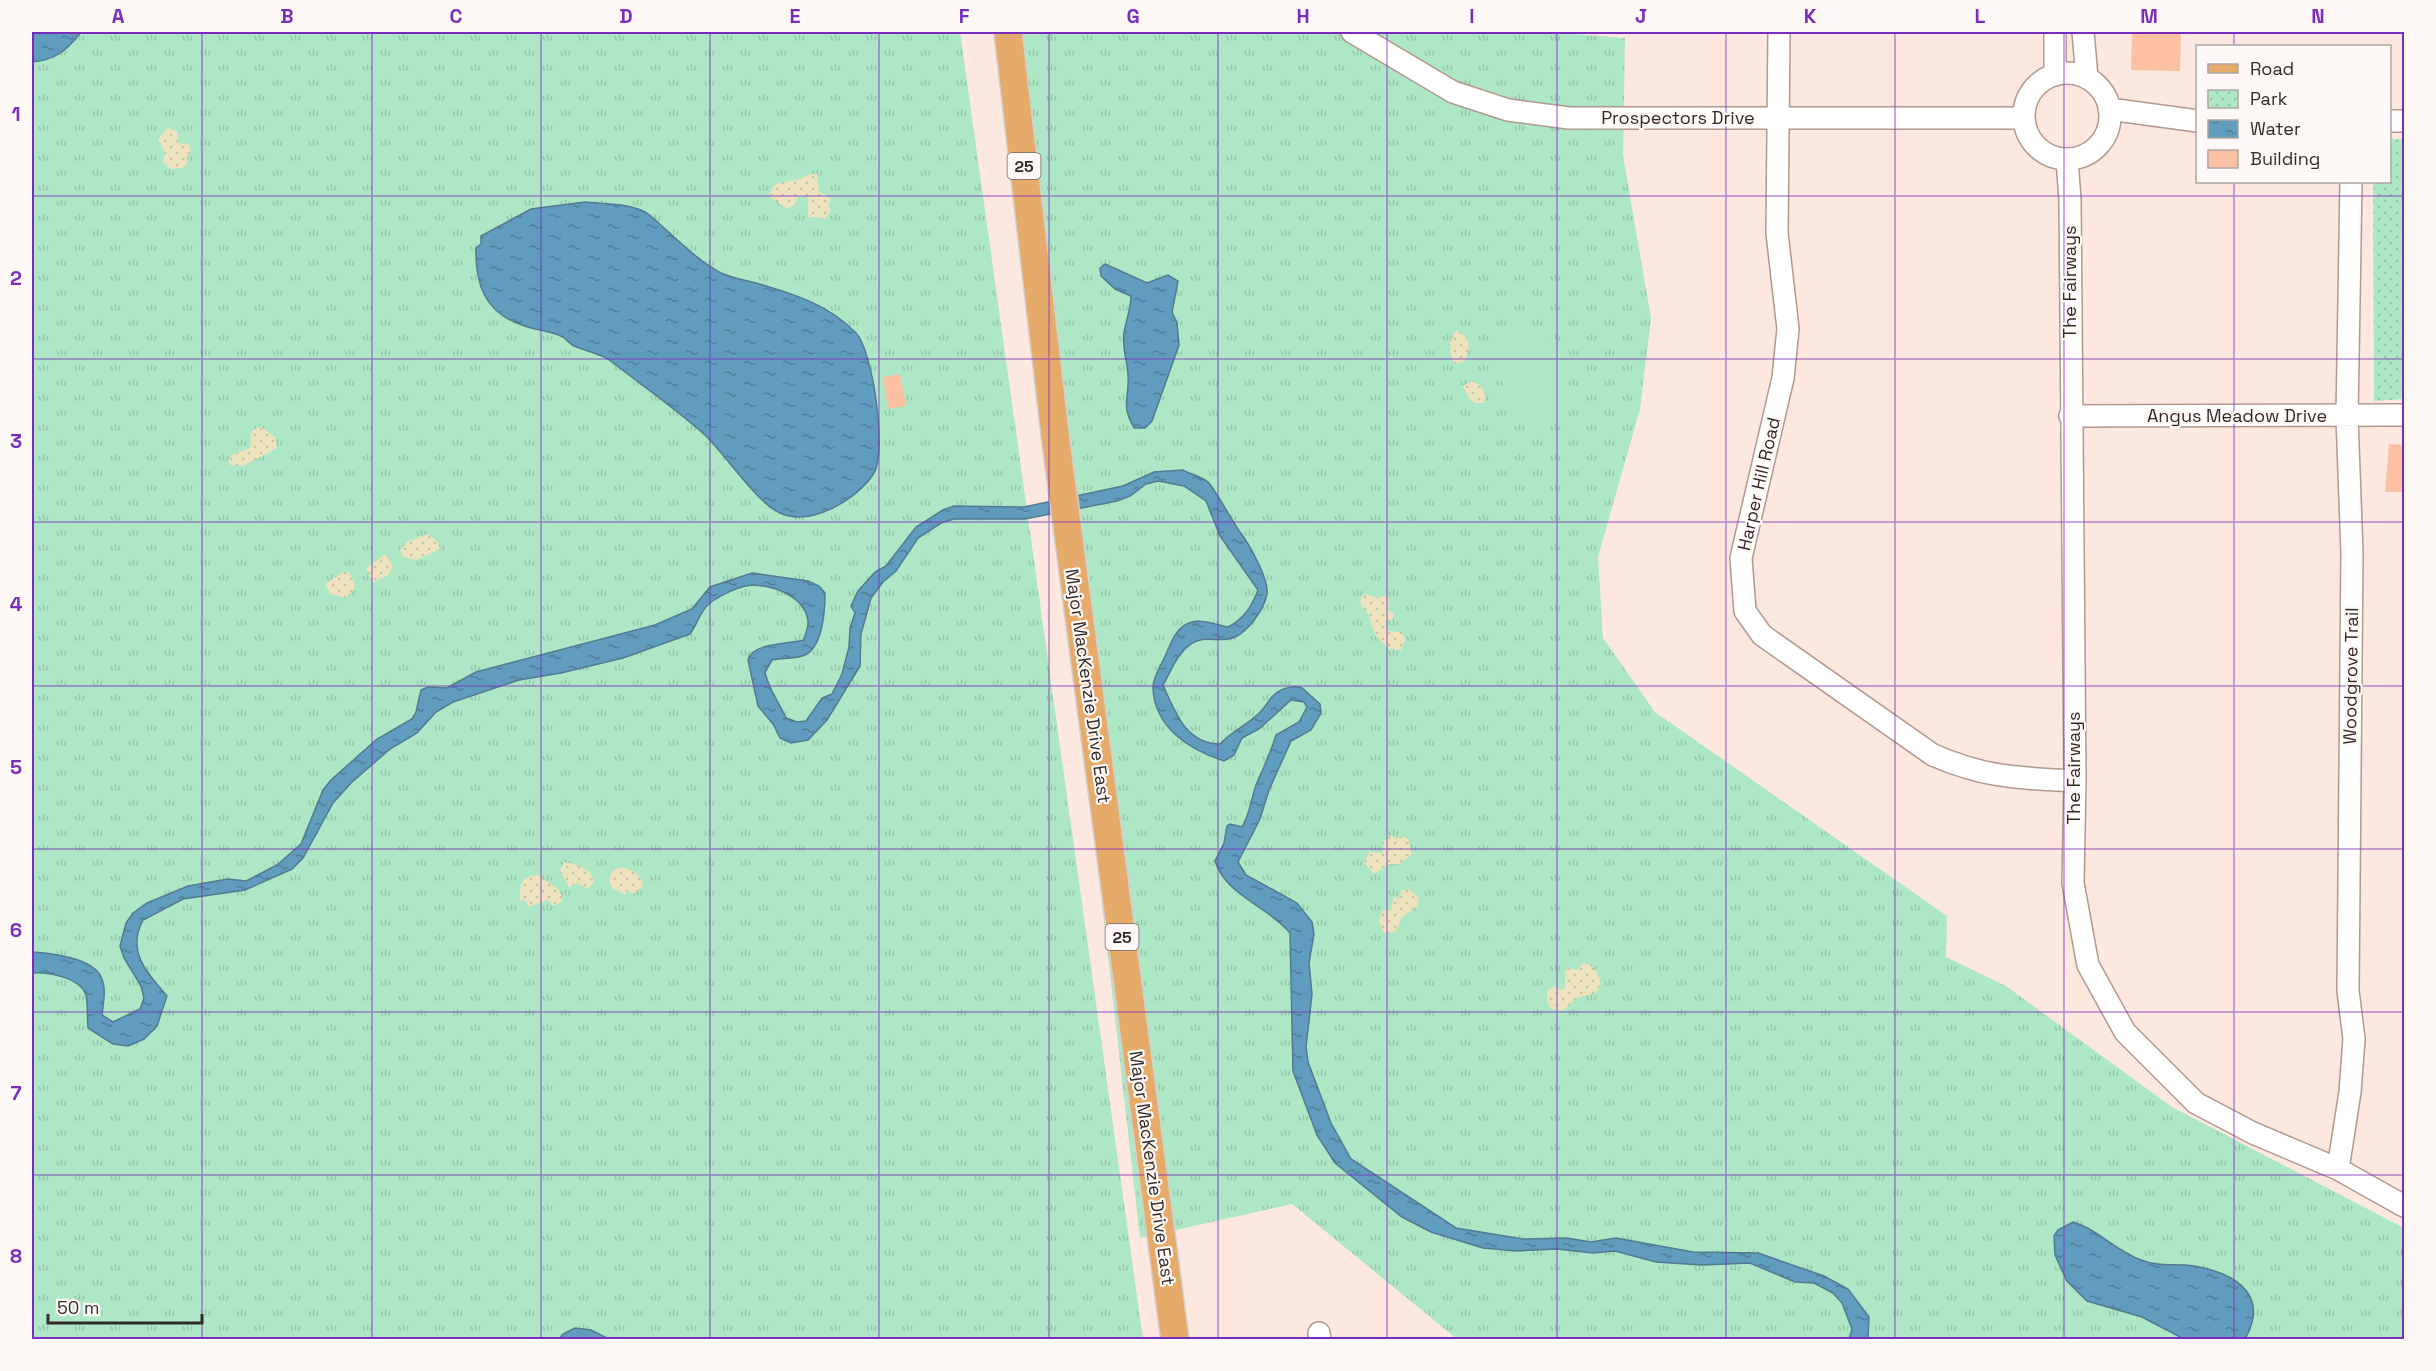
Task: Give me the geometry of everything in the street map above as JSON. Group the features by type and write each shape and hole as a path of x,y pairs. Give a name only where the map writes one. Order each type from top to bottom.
{"main road":[{"name":"Major MacKenzie Drive East","path":"1008,32 1056,442 1175,1340"}],"street":[{"name":"Harper Hill Road","path":"1779,32 1777,234 1788,329 1783,378 1741,558 1745,611 1762,634 1933,756 1962,768 1995,777 2075,781"},
{"path":"2055,32 2055,75"},
{"path":"2083,32 2087,78"},
{"name":"Prospectors Drive","path":"1361,34 1453,92 1508,110 1569,118 2024,118"},
{"path":"2073,73 2087,78 2105,97 2109,109 2108,129 2097,147 2080,157 2067,159 2049,156 2031,140 2024,118 2027,99 2038,84 2055,75 2073,73"},
{"path":"2109,109 2196,121"},
{"name":"The Fairways","path":"2067,159 2070,200 2070,416 2075,781 2073,883 2079,928 2088,965 2125,1032 2196,1103 2253,1133 2338,1168 2404,1206"},
{"name":"Woodgrove Trail","path":"2338,1168 2350,1092 2354,1039 2348,991 2352,553 2348,417 2351,183"},
{"name":"Angus Meadow Drive","path":"2070,416 2348,417 2404,415"}],"green space":[{"path":"32,32 960,32 1143,1339 32,1339"},
{"path":"1003,32 1547,32 1625,38 1623,156 1651,318 1640,409 1598,557 1603,638 1655,712 1947,916 1946,957 2006,986 2172,1107 2404,1228 2404,1339 1457,1339 1292,1204 1140,1238"},
{"path":"2391,139 2404,139 2404,399 2374,401 2373,183 2391,183"},
{"path":"1512,328 1542,333 1562,344 1568,353 1571,364 1570,378 1565,394 1556,413 1545,423 1534,424 1521,418 1492,362 1491,350 1494,340"}],"sand":[{"path":"167,128 178,132 177,143 189,144 191,151 187,157 188,162 183,168 171,169 163,163 165,152 158,139"},
{"path":"817,174 819,191 831,199 828,206 831,210 826,218 808,217 808,197 798,197 795,204 787,209 769,196 776,184"},
{"path":"1456,330 1465,336 1469,348 1463,362 1457,364 1453,362 1449,344"},
{"path":"1472,381 1483,389 1484,403 1475,403 1469,398 1463,386"},
{"path":"260,426 276,438 277,448 243,466 230,465 229,459 232,455 250,448 251,432"},
{"path":"428,534 438,542 440,549 416,560 403,557 400,550 408,541"},
{"path":"385,554 393,566 387,576 373,582 366,569"},
{"path":"343,572 349,572 355,584 353,591 345,598 330,594 325,584"},
{"path":"1366,594 1377,598 1385,596 1389,599 1388,610 1394,614 1392,620 1385,622 1388,631 1402,632 1405,640 1401,650 1389,649 1375,635 1369,615 1360,603 1362,596"},
{"path":"1391,835 1396,839 1403,836 1408,839 1412,854 1400,864 1389,864 1374,874 1364,862 1370,852 1382,853 1385,848 1382,843"},
{"path":"564,862 582,867 589,872 594,881 588,889 577,883 569,887 560,871"},
{"path":"621,867 633,871 641,878 643,886 633,894 627,890 625,895 612,888 611,874"},
{"path":"538,875 558,889 563,898 561,902 553,906 548,900 529,907 525,900 520,901 522,882"},
{"path":"1409,889 1419,898 1417,907 1402,917 1397,930 1389,934 1383,932 1379,921 1382,911 1392,909 1393,897 1400,898 1401,890"},
{"path":"1582,963 1589,964 1598,974 1600,985 1596,993 1576,998 1563,1011 1551,1009 1547,1001 1547,991 1554,986 1561,990 1565,988 1565,971 1569,968 1578,970"}],"water":[{"path":"32,32 81,32 60,53 48,59 32,62"},
{"path":"585,202 622,205 643,211 713,269 734,278 783,291 809,301 834,314 856,333 868,359 873,379 878,424 878,461 867,483 845,501 819,513 792,516 780,513 762,500 705,435 608,359 574,346 563,337 527,327 499,313 491,305 480,285 476,248 481,244 481,236 531,209"},
{"path":"1105,264 1147,283 1168,275 1178,281 1172,312 1177,323 1179,345 1152,421 1145,428 1134,428 1126,406 1128,374 1124,338 1131,296 1115,289 1101,276 1100,268"},
{"path":"1183,470 1205,480 1215,491 1258,562 1265,580 1267,594 1259,613 1240,634 1223,640 1197,641 1186,647 1163,685 1177,716 1198,739 1220,744 1260,713 1275,694 1285,689 1302,688 1320,704 1321,713 1311,730 1291,741 1269,790 1260,819 1238,862 1246,875 1297,903 1312,922 1314,934 1309,963 1312,994 1306,1047 1308,1062 1331,1123 1351,1159 1456,1228 1523,1239 1567,1238 1591,1242 1616,1238 1693,1252 1758,1253 1824,1276 1848,1289 1869,1317 1868,1339 1849,1339 1852,1329 1842,1303 1833,1293 1814,1283 1795,1282 1750,1263 1702,1265 1656,1262 1615,1251 1593,1253 1557,1249 1516,1251 1483,1248 1431,1232 1402,1217 1335,1163 1317,1135 1293,1071 1290,933 1281,923 1229,884 1215,861 1224,843 1227,826 1230,824 1242,827 1245,821 1276,735 1299,722 1307,707 1304,702 1291,700 1259,729 1242,738 1234,755 1224,761 1199,751 1176,735 1167,726 1155,702 1153,687 1155,678 1179,630 1196,621 1228,627 1247,612 1258,590 1220,536 1206,501 1184,486 1158,481 1146,484 1130,496 1117,501 1025,519 954,519 941,523 918,538 896,571 883,582 871,598 861,634 860,666 827,720 808,740 791,743 780,738 773,724 758,706 748,660 751,654 763,647 804,640 808,623 806,612 795,599 787,594 779,590 753,585 730,591 710,603 703,610 690,634 623,658 561,673 519,680 453,702 436,712 417,733 390,749 351,783 333,803 303,858 292,869 245,890 183,899 143,920 138,931 138,952 146,970 167,996 157,1026 144,1039 128,1046 113,1044 88,1028 86,995 77,984 46,973 32,973 32,952 60,955 80,961 89,965 101,977 104,991 102,1015 113,1022 140,1009 144,998 141,986 124,958 120,946 126,923 133,913 147,903 188,886 228,879 246,881 277,865 301,844 323,790 331,780 377,739 412,719 421,690 428,687 447,688 476,672 655,625 692,609 710,587 752,573 808,581 819,586 825,593 822,627 816,644 805,655 772,660 765,672 771,690 786,718 797,722 806,721 822,698 832,694 842,674 855,613 851,606 858,591 875,572 886,566 916,527 943,510 954,506 1024,507 1123,486 1154,472"},
{"path":"2073,1222 2141,1260 2202,1268 2231,1278 2250,1296 2253,1308 2252,1322 2245,1339 2184,1339 2142,1317 2087,1301 2067,1281 2055,1255 2054,1236 2058,1230"},
{"path":"575,1328 591,1330 609,1339 559,1339 563,1334"}],"building":[{"path":"2132,32 2181,32 2180,71 2131,70"},
{"path":"900,374 906,406 888,409 883,377"},
{"path":"2389,444 2404,445 2404,492 2385,492"}]}
